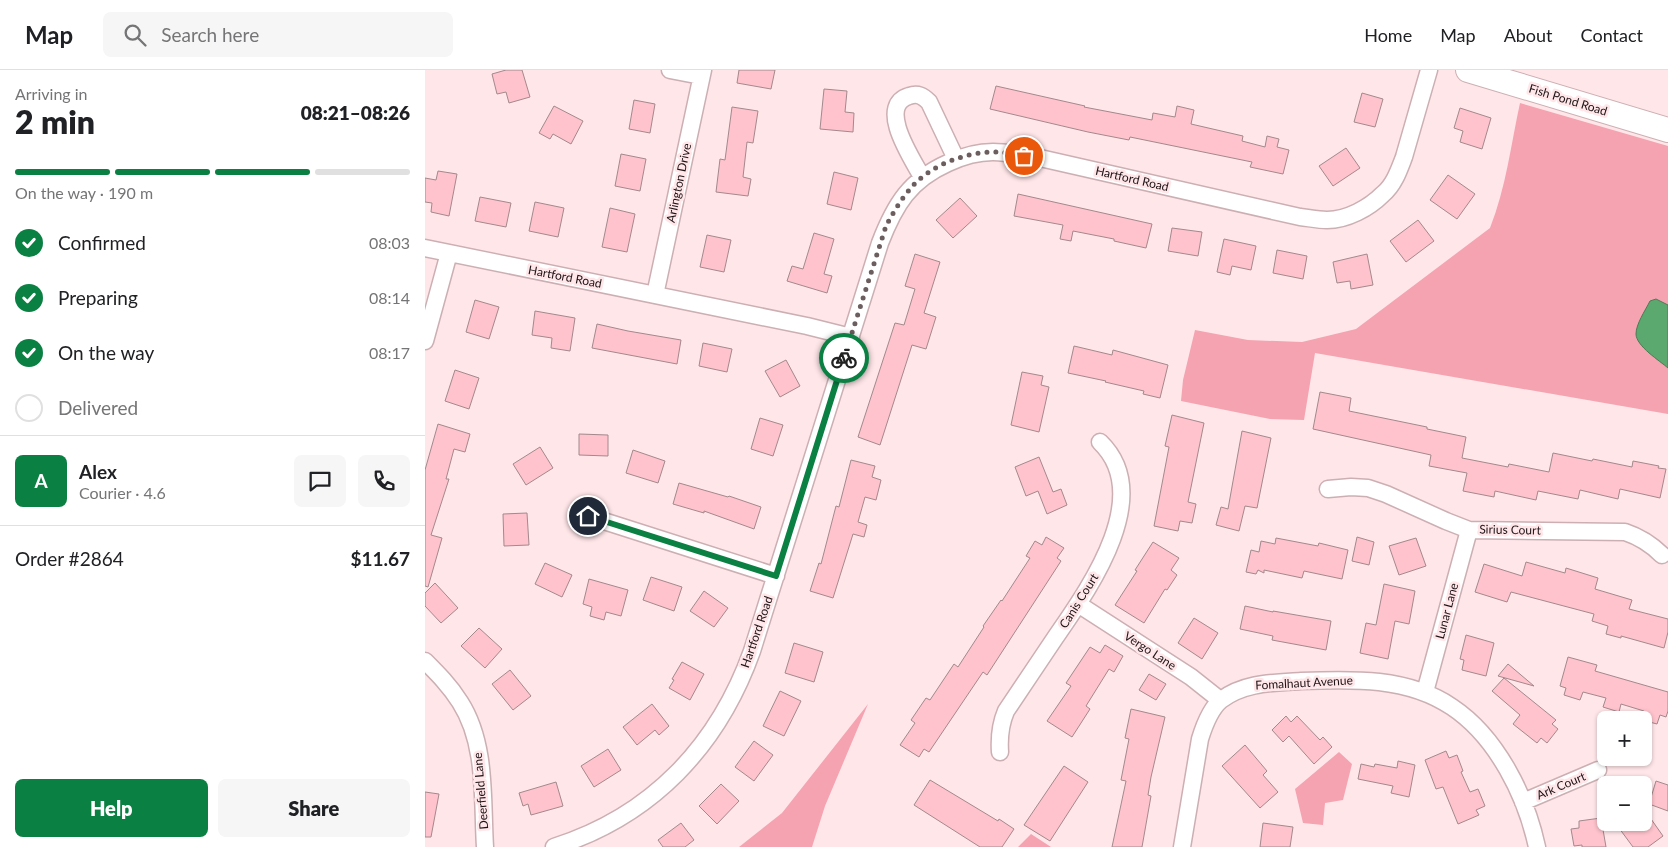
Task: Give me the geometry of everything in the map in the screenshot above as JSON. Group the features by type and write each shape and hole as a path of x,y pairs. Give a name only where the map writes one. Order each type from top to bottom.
{"street":[{"path":"670,70 702,73"},
{"name":"Hartford Road","path":"554,847 592,832 639,805 667,782 701,746 718,723 738,686 751,651 886,226 911,187 922,177 956,159 975,154 1009,153 1040,158 1300,217 1328,220 1342,218 1373,202 1384,194 1392,184 1404,157 1429,70"},
{"name":"Fish Pond Road","path":"1468,70 1668,130"},
{"name":"Arlington Drive","path":"655,295 702,73"},
{"path":"922,177 899,132 895,120 898,104 906,97 917,94 929,102 956,159"},
{"name":"Hartford Road","path":"425,248 851,337"},
{"path":"425,341 449,253"},
{"name":"Canis Court","path":"1000,752 1001,725 1006,711 1078,604 1103,561 1117,525 1120,483 1109,451 1100,442"},
{"name":"Sirius Court","path":"1328,490 1351,487 1368,488 1469,530 1625,532 1640,537 1662,555"},
{"path":"588,516 776,576"},
{"name":"Lunar Lane","path":"1425,692 1469,530"},
{"name":"Vergo Lane","path":"1078,604 1191,677 1220,700"},
{"name":"Deerfield Lane","path":"425,661 453,691 472,727 479,753 485,847"},
{"name":"Fomalhaut Avenue","path":"1220,700 1253,685 1331,680 1383,682 1425,692 1454,708 1479,731 1505,764 1531,821 1537,847"},
{"path":"1182,847 1200,739 1204,724 1220,700"},
{"name":"Ark Court","path":"1523,802 1598,770"}],"shaded area":[{"path":"1520,103 1668,146 1668,414 1315,353 1304,420 1270,419 1181,401 1183,380 1195,330 1248,340 1302,342 1356,329 1490,228 1504,182"},
{"path":"1656,299 1668,305 1668,368 1644,348 1637,339 1636,334 1639,322 1650,301"},
{"path":"868,704 825,806 812,847 739,847 782,813"},
{"path":"1339,752 1352,764 1343,800 1325,803 1323,825 1303,823 1295,789"},
{"path":"1031,834 1051,847 1018,847"}],"building":[{"path":"506,70 522,70 530,97 509,103 506,92 497,94 492,74"},
{"path":"739,70 775,70 771,89 737,83"},
{"path":"996,86 1084,107 1152,120 1153,113 1175,117 1177,106 1194,110 1191,124 1243,136 1242,141 1265,147 1267,136 1279,139 1277,147 1289,150 1283,174 1250,167 1252,162 1130,137 1129,140 1088,132 990,109"},
{"path":"824,89 847,91 845,112 854,113 853,132 820,129"},
{"path":"1362,93 1383,99 1375,127 1354,122"},
{"path":"634,100 655,104 650,133 629,129"},
{"path":"554,106 583,121 571,144 553,134 550,139 539,133"},
{"path":"732,107 758,111 753,143 747,142 743,177 751,179 748,196 716,192 720,159 725,160"},
{"path":"1460,108 1491,118 1482,149 1460,142 1463,131 1454,128"},
{"path":"1346,148 1360,168 1333,186 1319,166"},
{"path":"621,154 646,159 640,191 615,186"},
{"path":"438,171 457,174 449,216 431,212 432,203 425,202 425,178 436,180"},
{"path":"834,172 858,178 851,210 827,204"},
{"path":"1448,175 1475,194 1457,219 1430,200"},
{"path":"1018,194 1152,224 1146,248 1114,241 1114,239 1073,231 1071,241 1060,239 1063,225 1014,216"},
{"path":"480,197 511,203 506,227 475,221"},
{"path":"960,198 977,216 953,238 936,220"},
{"path":"535,202 564,208 558,237 529,231"},
{"path":"610,208 635,214 627,252 602,247"},
{"path":"1418,220 1434,241 1406,262 1390,241"},
{"path":"1172,228 1202,232 1198,256 1168,251"},
{"path":"814,233 834,239 824,274 832,276 827,293 787,281 792,266 803,269"},
{"path":"707,235 731,240 724,272 700,267"},
{"path":"1224,239 1256,246 1251,270 1232,266 1230,275 1217,272"},
{"path":"1277,250 1307,256 1303,279 1273,273"},
{"path":"915,254 940,262 924,313 936,317 926,349 912,345 880,445 858,437 895,323 904,325 915,289 905,286"},
{"path":"1367,254 1373,285 1351,289 1350,281 1337,283 1333,262"},
{"path":"475,300 499,307 489,339 466,332"},
{"path":"535,311 575,318 570,351 551,348 552,338 532,335"},
{"path":"597,324 681,340 677,364 592,348"},
{"path":"703,343 732,349 727,372 699,366"},
{"path":"1074,346 1112,355 1113,350 1168,365 1160,398 1143,394 1144,391 1068,373"},
{"path":"786,360 800,386 780,397 765,371"},
{"path":"455,370 479,378 469,409 445,401"},
{"path":"1022,372 1043,376 1041,385 1049,387 1039,432 1011,425"},
{"path":"1320,392 1351,398 1349,411 1466,437 1462,458 1508,467 1509,464 1549,472 1553,453 1632,467 1633,461 1659,466 1658,468 1666,469 1660,498 1620,489 1618,499 1580,490 1578,499 1538,491 1536,500 1495,491 1494,497 1463,491 1467,473 1429,466 1431,455 1313,429"},
{"path":"1172,415 1204,423 1188,502 1196,504 1192,523 1180,521 1178,531 1154,526 1169,447 1165,446"},
{"path":"760,418 783,425 773,456 751,449"},
{"path":"438,424 470,434 465,452 454,449 446,479 449,479 431,535 442,538 428,587 425,586 425,470"},
{"path":"1242,431 1271,438 1257,508 1245,506 1239,531 1216,525 1221,507 1228,509"},
{"path":"579,434 608,435 608,456 579,455"},
{"path":"540,447 553,468 526,485 513,464"},
{"path":"633,450 665,461 658,483 626,473"},
{"path":"1039,457 1053,492 1061,489 1067,505 1047,514 1038,491 1026,496 1015,467"},
{"path":"851,460 875,466 872,477 881,480 876,500 865,497 858,522 867,525 864,537 853,534 833,598 810,591 819,563 821,564 836,506 839,507"},
{"path":"679,483 729,496 761,507 754,529 704,511 704,513 673,504"},
{"path":"527,513 529,545 504,546 503,514"},
{"path":"1046,537 1064,548 1057,558 1061,561 987,675 983,672 929,752 924,749 919,757 900,745 915,723 911,720 926,698 930,700 954,664 958,667 983,626 1002,601 1030,558 1026,556 1035,541 1042,545"},
{"path":"1357,537 1374,542 1369,565 1352,561"},
{"path":"1276,538 1318,546 1319,543 1348,550 1342,579 1304,571 1302,578 1264,570 1264,573 1258,570 1256,574 1246,572 1251,550 1259,552 1261,541 1275,544"},
{"path":"1416,538 1426,566 1399,575 1389,546"},
{"path":"1153,542 1179,558 1171,570 1177,575 1167,590 1165,589 1144,623 1115,605"},
{"path":"1526,562 1565,573 1566,568 1598,578 1595,589 1632,600 1629,609 1668,619 1668,632 1664,648 1621,636 1621,638 1606,634 1608,626 1592,621 1594,614 1511,592 1507,602 1475,592 1484,564 1522,576"},
{"path":"545,563 572,575 562,597 535,584"},
{"path":"651,577 682,587 674,611 643,600"},
{"path":"589,579 628,590 621,616 606,612 604,620 590,616 592,607 583,604"},
{"path":"435,583 458,608 441,623 425,606 425,593"},
{"path":"1384,584 1415,591 1409,624 1395,621 1388,659 1360,653 1366,623 1376,625"},
{"path":"704,591 728,608 714,627 690,611"},
{"path":"1245,606 1331,621 1326,650 1272,640 1273,636 1240,629"},
{"path":"1194,618 1218,633 1202,659 1178,643"},
{"path":"479,628 502,649 485,668 461,646"},
{"path":"1466,635 1494,643 1486,676 1462,670 1464,660 1460,659"},
{"path":"794,643 823,652 814,682 785,673"},
{"path":"1105,645 1123,656 1114,672 1109,669 1086,706 1090,709 1072,737 1047,721 1071,686 1066,683 1090,647 1100,653"},
{"path":"1568,657 1597,665 1595,671 1668,692 1668,711 1666,717 1660,715 1657,724 1652,723 1652,711 1644,711 1621,704 1619,711 1616,711 1603,707 1606,698 1583,692 1580,700 1564,695 1566,688 1560,686"},
{"path":"682,662 704,674 690,700 669,688"},
{"path":"1508,664 1534,686 1498,676"},
{"path":"510,670 531,696 513,710 492,684"},
{"path":"1149,674 1166,684 1156,700 1139,690"},
{"path":"1504,678 1556,720 1552,724 1558,729 1547,743 1541,738 1537,743 1513,724 1520,715 1492,691"},
{"path":"780,691 801,701 784,736 763,726"},
{"path":"652,704 669,726 659,735 655,730 637,745 623,727"},
{"path":"1131,709 1165,717 1151,777 1148,795 1151,796 1142,847 1112,847 1126,781 1121,780 1129,739 1125,738"},
{"path":"1286,716 1291,722 1297,716 1320,740 1323,737 1332,747 1314,764 1289,736 1283,742 1272,730"},
{"path":"754,741 773,755 754,781 735,767"},
{"path":"1245,745 1267,771 1263,775 1278,792 1260,808 1222,766"},
{"path":"608,749 621,770 594,787 581,766"},
{"path":"1446,751 1449,758 1457,755 1463,771 1461,772 1470,792 1478,789 1485,806 1476,810 1479,815 1458,824 1443,787 1436,789 1425,760"},
{"path":"1398,761 1415,765 1409,797 1391,793 1393,786 1358,779 1361,764 1374,767 1375,764 1397,768"},
{"path":"1064,766 1088,782 1050,841 1024,825"},
{"path":"930,780 1014,829 1002,847 980,847 914,805"},
{"path":"1656,781 1668,785 1668,811 1652,805 1652,794"},
{"path":"556,782 563,806 531,815 528,804 523,806 519,793"},
{"path":"721,784 739,801 717,824 699,806"},
{"path":"425,792 439,794 431,837 425,837"},
{"path":"1597,819 1597,831 1603,831 1606,847 1574,846 1571,829 1579,828 1579,821"},
{"path":"1652,820 1663,836 1648,847 1633,847 1621,831 1652,831"},
{"path":"681,823 694,840 685,847 663,847 658,840"},
{"path":"1263,823 1293,827 1290,847 1260,847"}],"way so far":[{"path":"844,358 886,226 911,187 922,177 956,159 993,152 1024,156"}],"route":[{"path":"588,516 776,576 844,358"}]}
